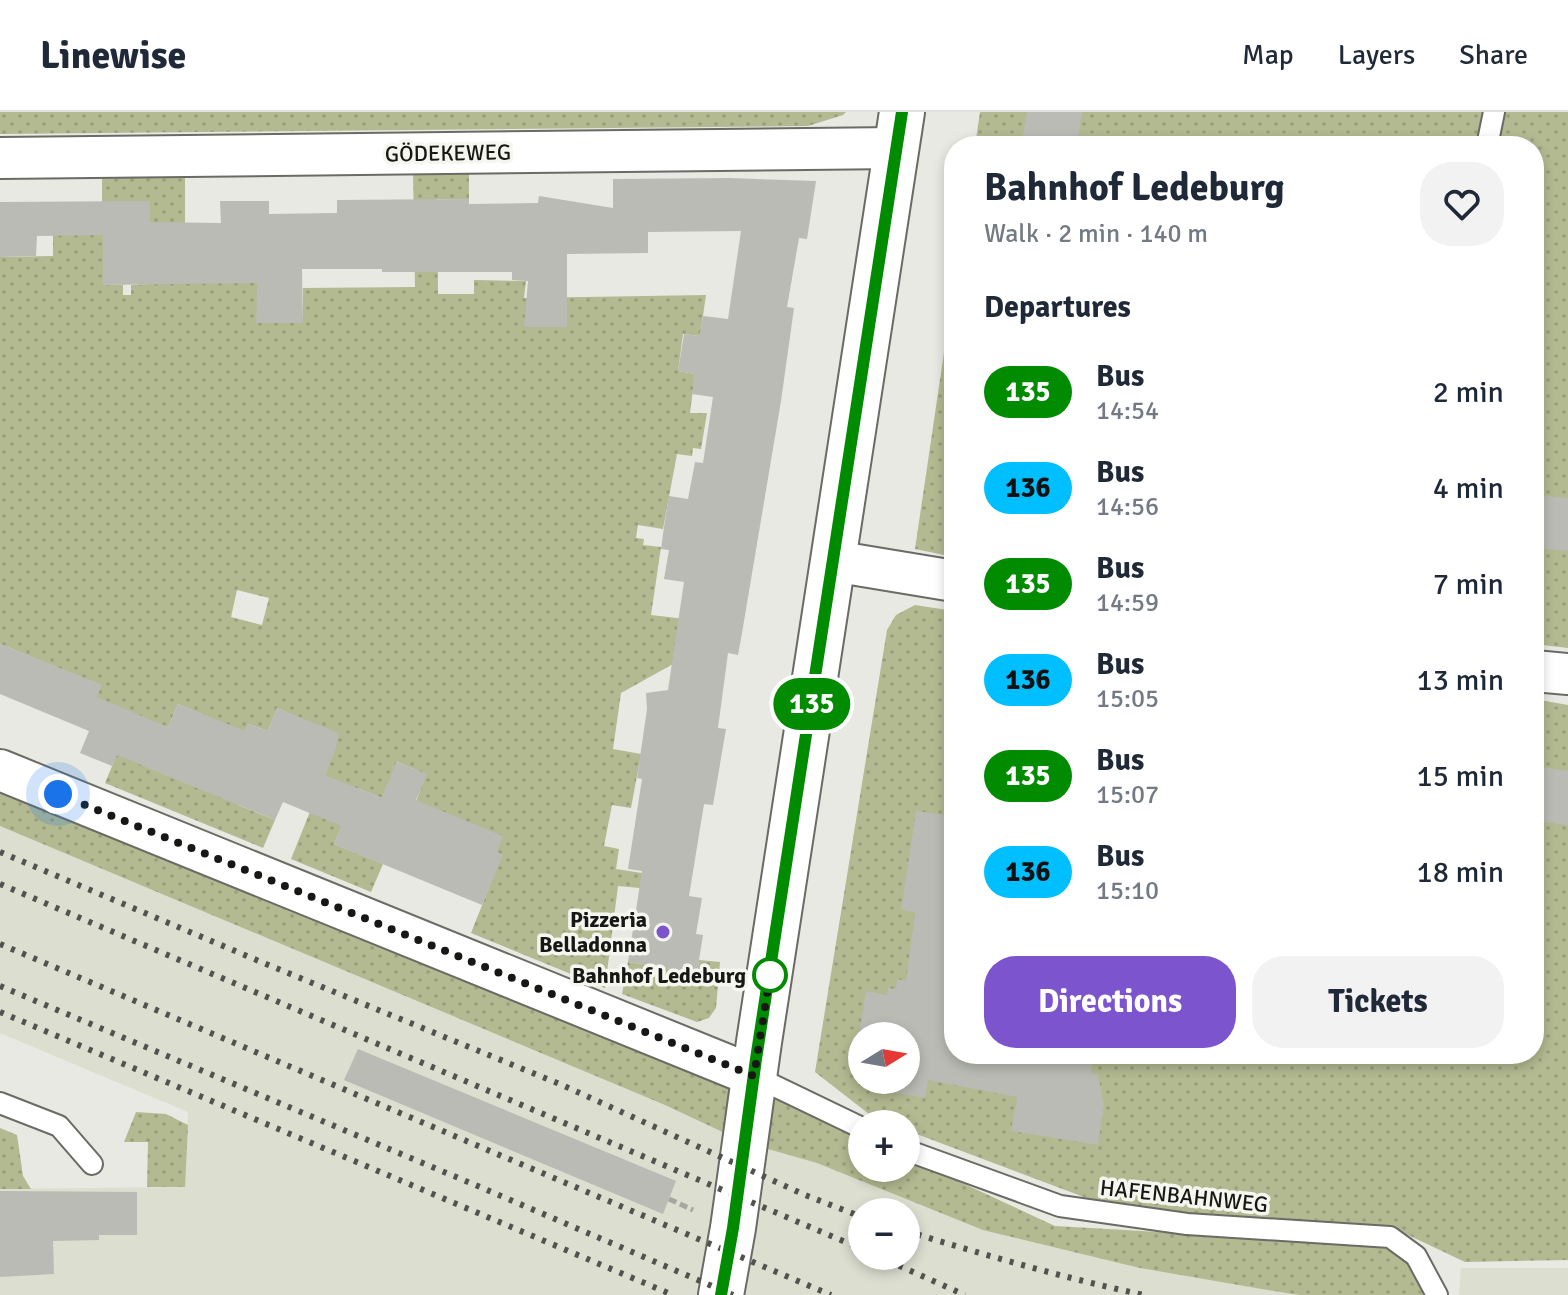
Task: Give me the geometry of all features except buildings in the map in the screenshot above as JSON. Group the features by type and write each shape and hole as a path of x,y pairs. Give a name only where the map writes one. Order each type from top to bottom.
{"street":[{"name":"GÖDEKEWEG","path":"0,158 899,130"},
{"path":"721,1295 899,130"},
{"path":"833,561 944,579"},
{"path":"1544,672 1568,674"},
{"path":"0,770 754,1076"}],"lane":[{"path":"1489,136 1494,112"},
{"path":"754,1076 848,1121"},
{"path":"0,1103 59,1126 92,1164"},
{"name":"HAFENBAHNWEG","path":"920,1155 1060,1206 1187,1224 1390,1237 1416,1256 1437,1295"}],"shaded area":[{"path":"0,826 665,1105 848,1168 848,1182 889,1182 1140,1268 1300,1295 0,1295 0,1189 184,1187 188,1112 0,1033"},
{"path":"1461,1268 1568,1268 1568,1295 1459,1295"}],"green space":[{"path":"0,112 846,112 808,126 0,134"},
{"path":"980,112 1568,112 1568,648 1544,645 1544,136 976,136"},
{"path":"413,170 469,170 469,199 437,199 438,294 474,294 474,280 526,281 524,298 706,295 700,336 683,334 678,371 695,374 690,413 707,413 701,449 693,448 692,456 677,454 663,529 638,525 636,538 644,539 643,545 661,547 651,615 694,620 673,664 621,693 613,749 641,754 631,808 612,805 604,846 619,849 616,869 642,873 640,888 618,886 605,988 471,933 502,855 413,810 426,774 397,762 382,798 357,788 334,844 383,864 371,892 291,859 334,752 305,720 277,708 268,731 248,724 230,770 249,779 238,805 275,820 263,848 105,783 125,735 88,719 101,685 0,644 0,257 53,256 53,202 103,235 103,285 123,285 123,295 131,295 131,285 150,284 150,224 102,202 102,172 185,172 185,283 257,283 257,322 303,322 303,288 415,287","holes":["237,590 269,598 262,625 231,617","178,704 207,716 198,788 135,762 151,721 168,727"]},
{"path":"944,353 944,555 915,549"},
{"path":"915,605 944,609 944,1064 1544,1064 1544,701 1568,705 1568,1260 1465,1262 1389,1226 1113,1208 920,1135 920,1110 864,1110 815,1072 887,630 896,615"},
{"path":"0,770 757,1083 848,1130 848,1176 817,1163 744,1142 665,1105 0,826"},
{"path":"699,960 720,962 716,1008 709,1018 697,1022 622,994 628,962 697,973"},
{"path":"136,1112 166,1114 188,1125 185,1187 147,1187 148,1142 124,1142"},
{"path":"0,1128 17,1135 23,1176 31,1189 0,1189"},
{"path":"920,1163 1055,1226 1416,1247 1438,1295 1300,1295 1140,1268 983,1230 920,1205 920,1198 904,1198 864,1182 920,1182"}],"railway":[{"path":"0,852 562,1085 848,1212"},
{"path":"0,884 848,1243"},
{"path":"0,944 831,1295"},
{"path":"0,986 733,1295"},
{"path":"0,1012 673,1295"},
{"path":"920,1235 1025,1266 1144,1295"},
{"path":"909,1270 965,1295"}],"bus line":[{"name":"135","path":"721,1295 902,112"}],"place":[{"name":"Pizzeria Belladonna","path":"663,932"},
{"name":"Bahnhof Ledeburg","path":"770,975"}],"route":[{"path":"58,794 754,1076 770,975"}]}
